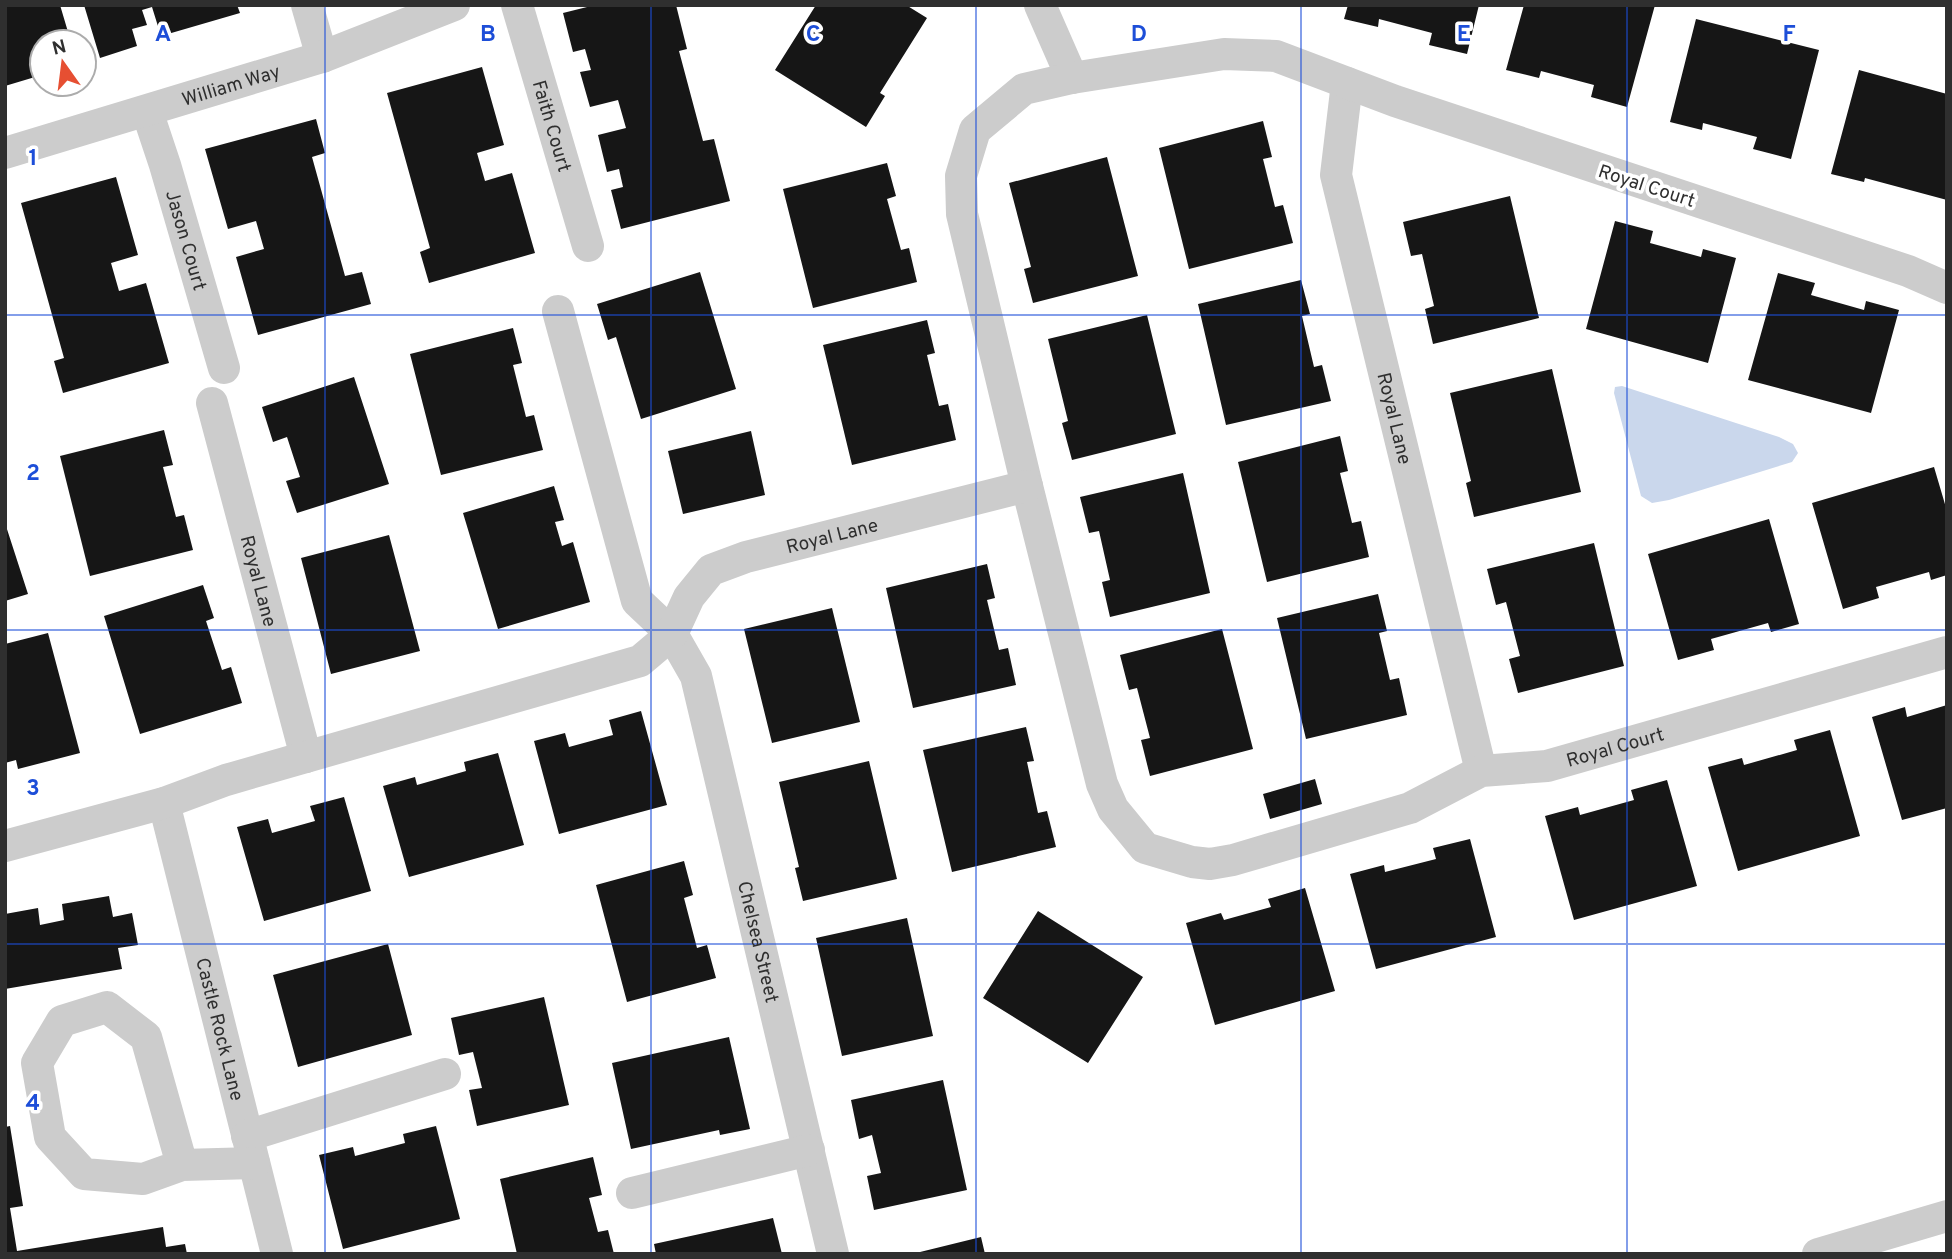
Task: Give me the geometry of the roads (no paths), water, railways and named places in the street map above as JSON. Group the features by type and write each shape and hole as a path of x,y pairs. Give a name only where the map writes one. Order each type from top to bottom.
{"street":[{"path":"306,5 321,57"},
{"name":"William Way","path":"5,153 321,57 454,5"},
{"name":"Faith Court","path":"517,5 588,246"},
{"path":"1040,5 1072,78"},
{"path":"1347,83 1276,56 1224,54 1072,78 1024,89 975,130 961,176 962,214 1102,784 1113,809 1144,848 1192,862 1210,864 1233,860 1410,808 1481,771"},
{"name":"Royal Court","path":"1347,83 1908,271 1947,288"},
{"name":"Royal Lane","path":"1347,83 1336,175 1481,771"},
{"name":"Jason Court","path":"147,111 224,368"},
{"path":"558,311 637,601 672,634"},
{"name":"Royal Lane","path":"212,403 306,757"},
{"name":"Royal Lane","path":"5,846 164,803 226,780 640,661 672,634 689,597 711,570 746,557 1027,486"},
{"name":"Chelsea Street","path":"672,634 696,676 833,1254"},
{"name":"Royal Court","path":"1481,771 1547,766 1947,652"},
{"name":"Castle Rock Lane","path":"164,803 276,1254"},
{"path":"182,1165 146,1037 107,1007 62,1021 37,1063 50,1137 84,1174 143,1179 182,1165 251,1149 445,1074"},
{"path":"632,1194 809,1150"},
{"path":"1818,1254 1947,1216"}],"water":[{"path":"1622,386 1779,437 1793,444 1798,453 1792,462 1652,503 1641,496 1614,393 1615,387"}]}
